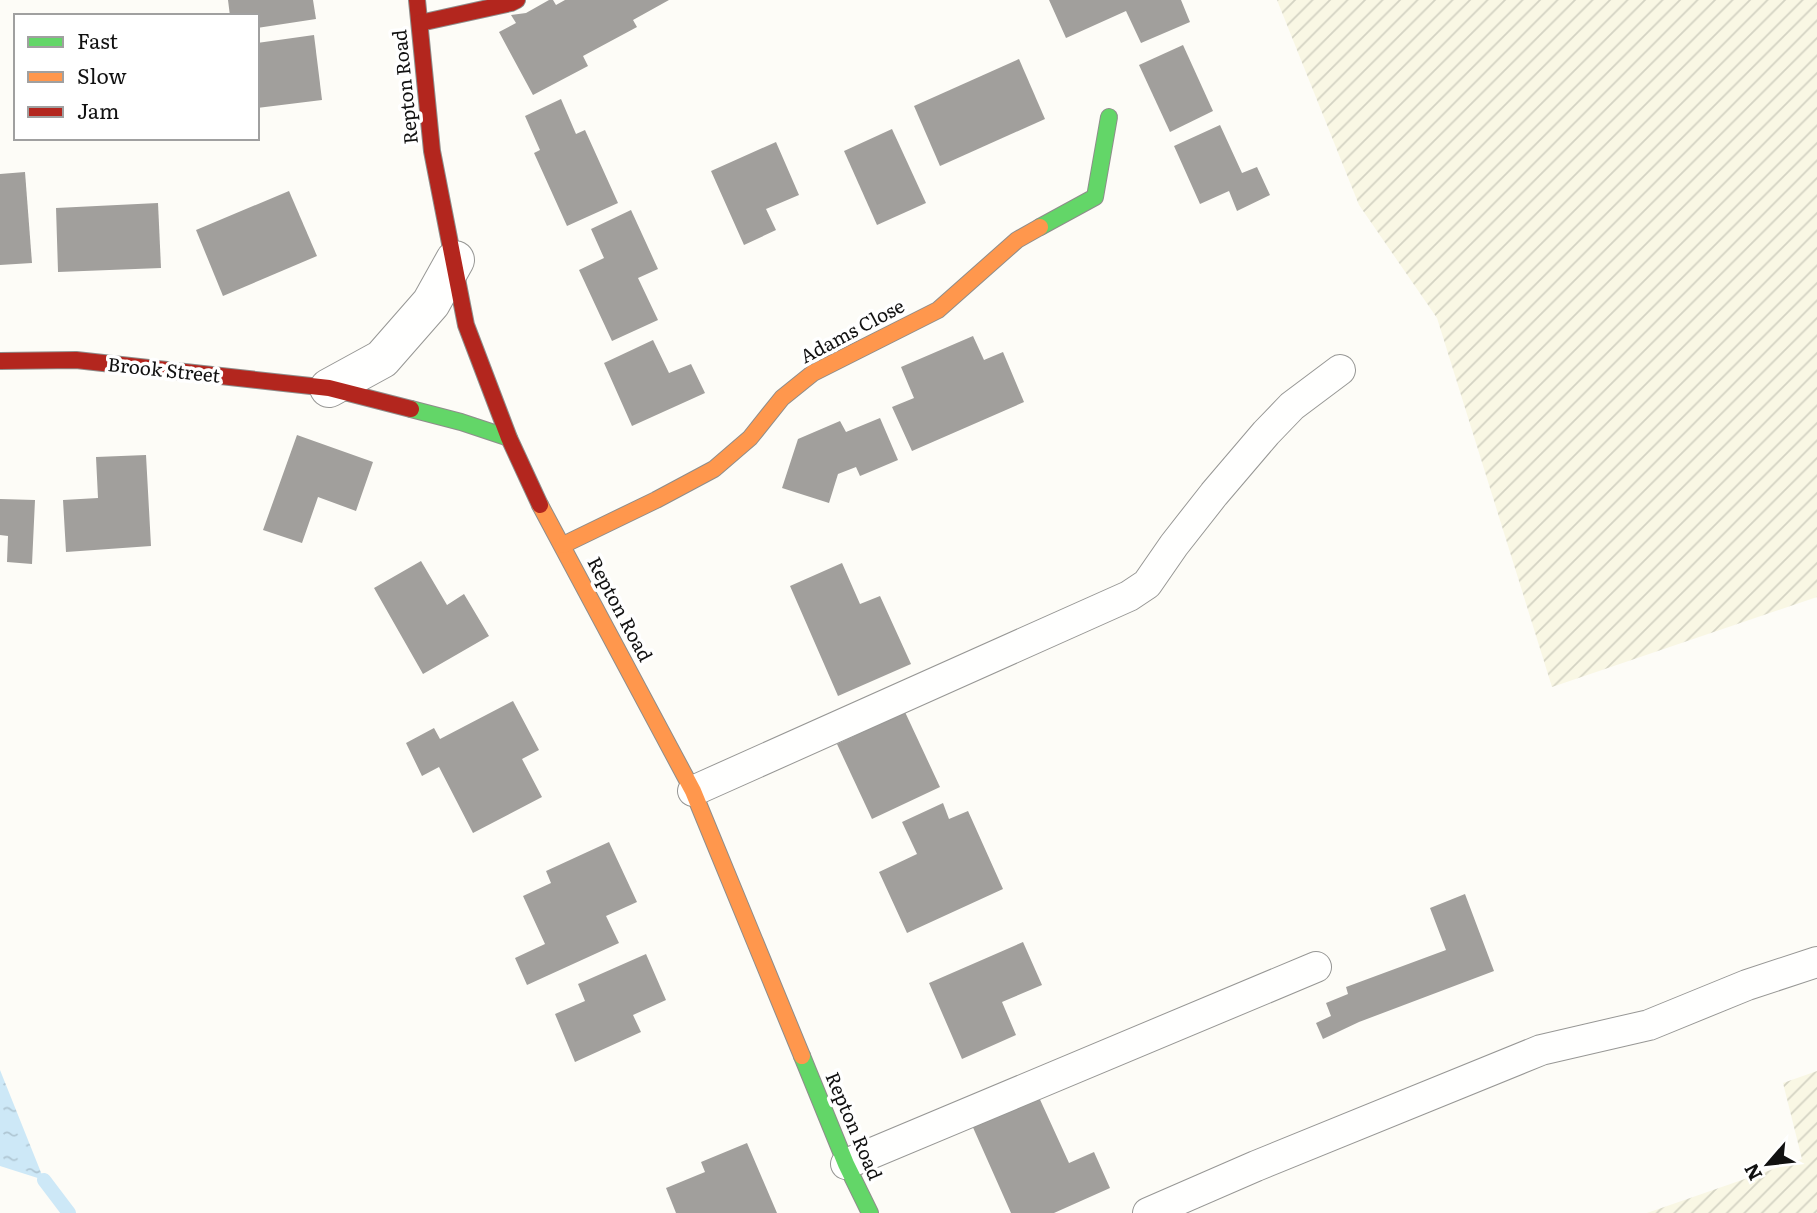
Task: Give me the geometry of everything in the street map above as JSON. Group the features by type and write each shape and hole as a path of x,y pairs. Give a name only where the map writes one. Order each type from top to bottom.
{"street":[{"name":"Repton Road","path":"416,0 432,151 466,325 509,438 534,493 692,791 846,1164 870,1213"},
{"path":"420,23 517,0"},
{"name":"Adams Close","path":"563,545 714,469 750,438 782,398 813,373 938,310 1017,240 1095,197 1109,117"},
{"path":"329,388 382,359 430,303 454,260"},
{"name":"Brook Street","path":"0,361 76,360 329,388 461,422 509,438"}],"lane":[{"path":"692,791 1129,596 1147,584 1190,525 1292,405 1340,370"},
{"path":"1148,1213 1541,1050 1649,1025 1747,985 1817,962"},
{"path":"846,1164 1316,967"}],"shaded area":[{"path":"1277,0 1817,0 1817,597 1552,687 1437,318 1359,205"},
{"path":"1817,1071 1817,1213 1647,1213 1802,1159 1783,1083"}],"water":[{"path":"0,1070 44,1180 0,1166"}],"building":[{"path":"228,0 313,0 316,19 259,28 259,14 230,14"},
{"path":"553,0 556,5 565,0 669,0 633,20 637,27 583,56 588,66 533,95 499,32 516,23 511,15 526,13"},
{"path":"1049,0 1181,0 1190,22 1141,43 1126,11 1066,38"},
{"path":"314,35 322,100 259,108 259,43"},
{"path":"1183,45 1213,111 1170,132 1139,65"},
{"path":"1019,59 1045,119 940,166 914,106"},
{"path":"561,99 576,134 585,130 618,203 567,226 534,153 540,150 525,116"},
{"path":"1220,125 1242,173 1257,167 1270,195 1237,211 1229,191 1200,204 1174,146"},
{"path":"892,129 926,203 877,225 844,151"},
{"path":"776,142 799,195 766,209 776,230 744,245 711,171"},
{"path":"25,172 32,263 0,265 0,174"},
{"path":"289,191 317,256 223,296 196,230"},
{"path":"158,203 161,268 58,272 56,208"},
{"path":"631,210 658,269 638,278 658,320 612,341 579,270 604,258 591,229"},
{"path":"973,336 984,360 1003,352 1024,402 912,451 892,407 914,398 901,367"},
{"path":"653,340 669,373 691,364 705,393 632,426 604,363"},
{"path":"880,418 898,460 860,476 856,467 838,474 829,503 782,488 798,439 840,421 846,432"},
{"path":"297,435 373,462 356,511 318,497 302,543 263,530"},
{"path":"146,455 151,546 66,552 63,500 98,498 96,457"},
{"path":"0,499 35,500 32,564 7,562 8,536 0,535"},
{"path":"421,561 447,605 464,594 489,636 423,674 374,588"},
{"path":"842,563 860,604 880,596 911,664 838,696 790,586"},
{"path":"513,701 539,750 522,759 542,797 473,833 439,767 422,776 406,743 434,728 440,739"},
{"path":"905,712 940,787 872,819 837,744"},
{"path":"943,803 949,819 968,811 1003,889 907,933 879,872 917,854 902,822"},
{"path":"609,842 637,902 606,916 619,943 527,985 515,958 545,944 523,896 551,883 546,871"},
{"path":"1465,894 1494,971 1359,1022 1323,1039 1316,1023 1331,1016 1326,1003 1348,994 1346,987 1446,950 1430,908"},
{"path":"1023,942 1042,985 1002,1002 1016,1035 962,1059 929,983"},
{"path":"646,954 666,1000 633,1015 641,1032 575,1062 555,1014 585,1001 578,984"},
{"path":"1037,1093 1069,1163 1094,1152 1110,1188 1054,1213 1011,1213 971,1123"},
{"path":"747,1143 777,1213 676,1213 666,1188 705,1172 701,1162"}],"waterway":[{"path":"44,1180 69,1213"}],"traffic: fast":[{"path":"1040,227 1095,197 1109,117"},
{"path":"411,409 509,438"},
{"path":"802,1056 846,1164 870,1213"}],"traffic: slow":[{"path":"563,545 714,469 750,438 782,398 813,373 938,310 1017,240 1040,227"},
{"path":"540,505 693,791 802,1056"}],"traffic: jam":[{"path":"417,0 432,151 466,325 509,438 540,505"},
{"path":"420,23 517,0"},
{"path":"0,361 76,360 329,388 411,409"}]}
